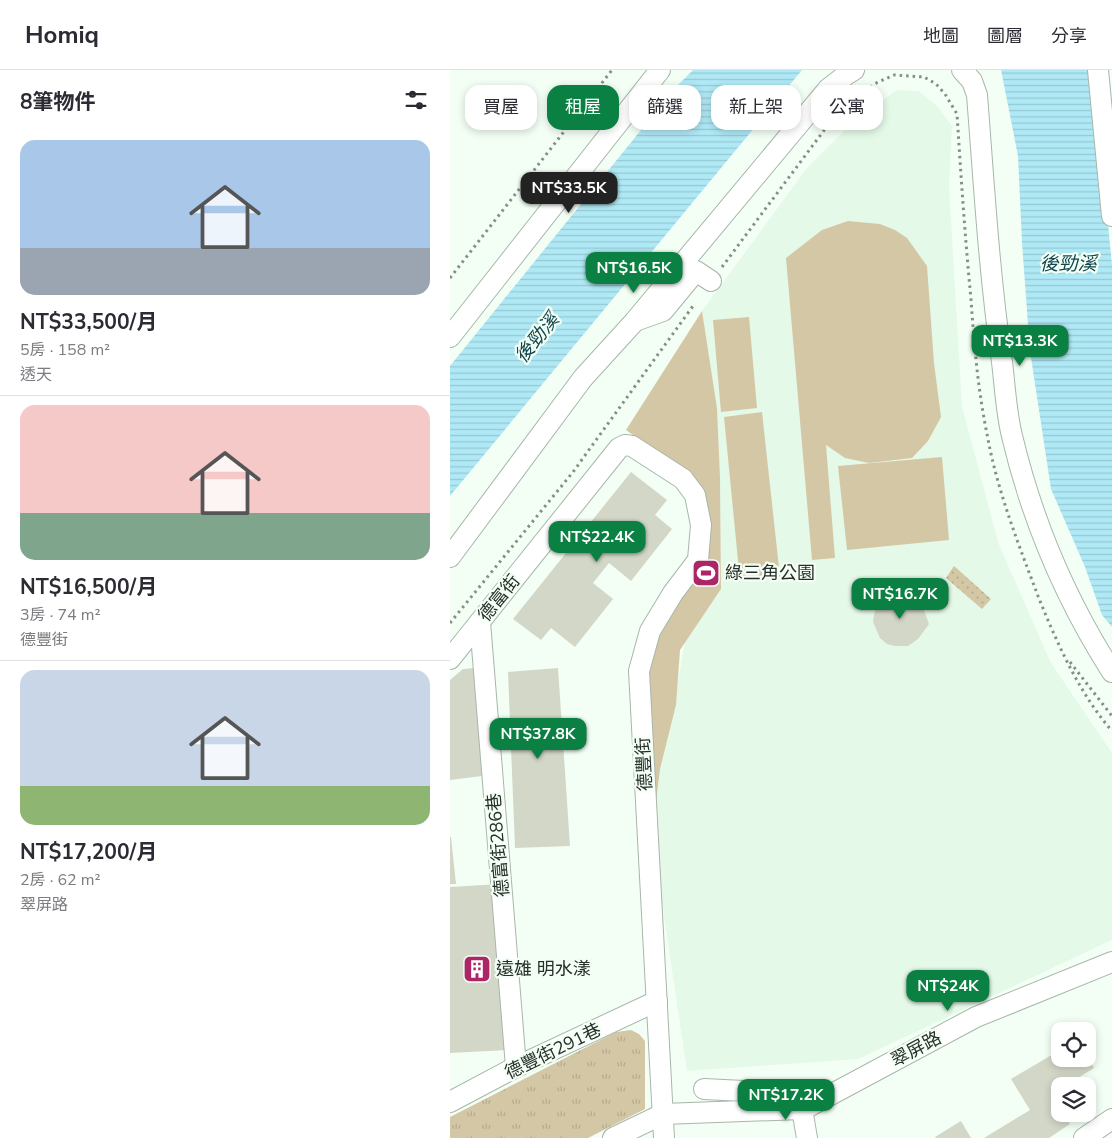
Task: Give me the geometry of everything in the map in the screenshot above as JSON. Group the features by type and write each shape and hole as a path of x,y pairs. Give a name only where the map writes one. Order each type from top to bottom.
{"street":[{"path":"450,337 660,70"},
{"path":"450,557 583,378 634,322 828,89 854,70"},
{"path":"962,70 972,81 978,95 994,305 1012,434 1035,514 1063,584 1095,645 1112,672"},
{"path":"1098,70 1112,216"},
{"path":"634,322 664,311 696,271 711,281"},
{"name":"德富街","path":"450,659 620,448 625,445"},
{"name":"德豐街","path":"625,445 632,446 683,479 695,495 701,525 698,560 673,593 650,631 639,671 664,1138"},
{"name":"德富街286巷","path":"480,622 516,1067"},
{"name":"翠屏路","path":"804,1109 976,1017 1112,962"},
{"name":"德豐街291巷","path":"450,1102 516,1067 657,1001"},
{"path":"704,1089 782,1093 804,1109 807,1138"},
{"path":"613,1138 663,1114 804,1109"},
{"path":"1084,1138 1112,1119"}],"path":[{"path":"450,278 612,70"},
{"path":"711,281 831,121 874,84 894,75 924,77 936,84 945,94 957,114 976,368 987,435 1003,502 1042,604 1064,654 1083,691 1100,718 1112,732"},
{"path":"450,623 573,472 694,304"},
{"path":"1064,654 1112,716"}],"shaded area":[{"path":"897,90 919,91 938,107 952,126 949,187 962,407 999,545 1051,663 1112,753 1112,940 858,1059 687,1071 652,835 660,769 676,705 677,686 685,642 721,589 717,408 702,311 807,168 845,130 883,130 883,100"}],"green space":[{"path":"848,221 880,224 895,230 907,238 927,266 934,363 941,417 928,441 912,458 869,463 845,458 826,445 835,558 812,560 786,258 822,230"},
{"name":"綠三角公園","path":"702,311 717,408 721,589 680,650 676,705 660,769 652,835 639,671 702,557 690,476 626,430"},
{"path":"749,317 757,408 721,412 713,320"},
{"path":"762,412 780,577 740,581 724,417"},
{"path":"942,457 949,540 847,550 838,466"},
{"path":"954,566 991,599 982,609 946,578"},
{"path":"631,1030 639,1034 645,1041 645,1109 588,1138 450,1138 450,1117 616,1032"}],"water":[{"name":"後勁溪","path":"693,70 802,70 790,85 711,85 711,130 752,130 450,496 450,366 641,130 701,130 701,85 678,85"},
{"name":"後勁溪","path":"1001,70 1093,70 1112,265 1112,627 1102,615 1085,567 1051,489 1030,351 1018,156"}],"building":[{"path":"631,472 667,500 655,515 672,529 631,581 609,563 593,583 613,599 575,647 551,628 541,640 513,619"},
{"path":"896,594 906,594 914,597 922,605 929,624 918,639 908,646 887,644 880,638 873,622 878,605"},
{"path":"474,668 480,706 482,776 450,780 450,680 463,669"},
{"path":"558,668 570,846 515,848 508,672"},
{"path":"451,837 456,884 450,884"},
{"name":"遠雄 明水漾","path":"499,884 508,1050 450,1053 450,887"},
{"path":"1051,1055 1051,1067 1094,1068 1080,1077 1051,1077 1051,1122 1069,1122 1070,1124 1049,1138 984,1138 1030,1110 1011,1079"},
{"path":"961,1121 971,1138 935,1137"}],"place":[{"name":"綠三角公園","path":"706,573"},
{"name":"遠雄 明水漾","path":"477,969"}]}
